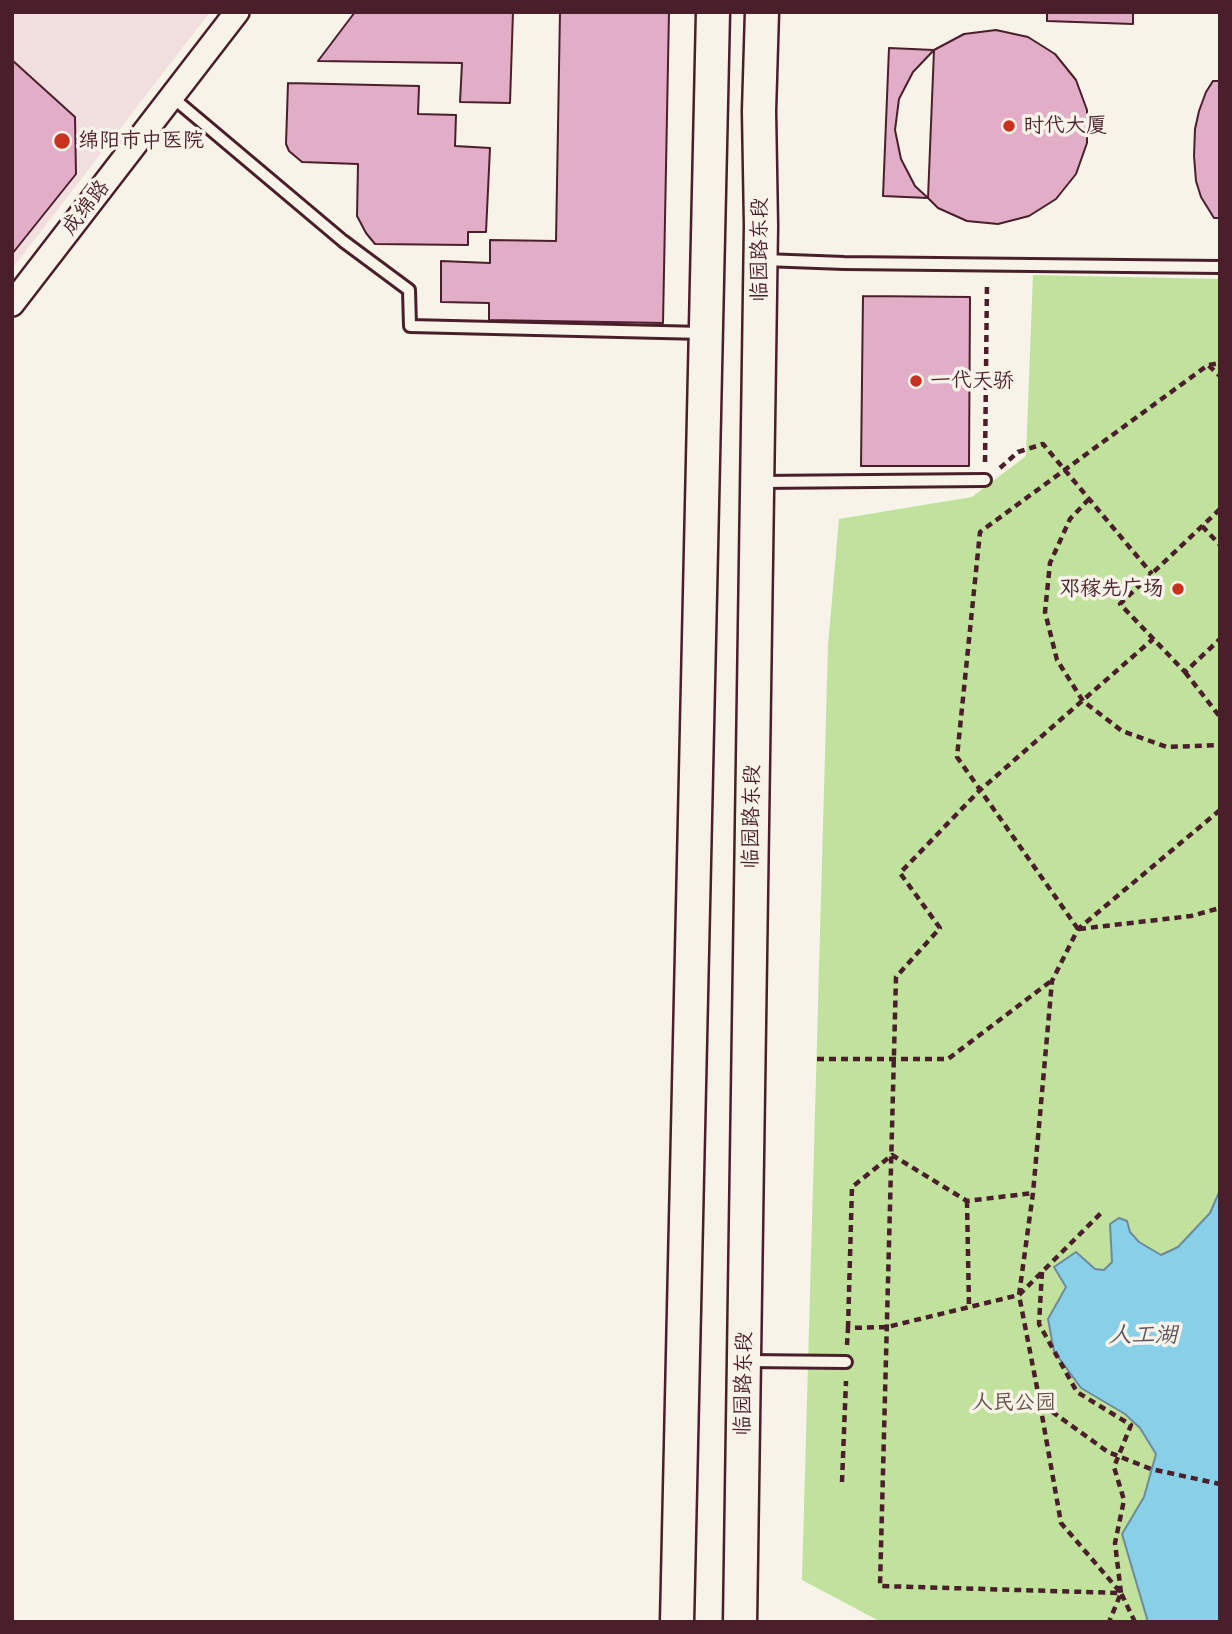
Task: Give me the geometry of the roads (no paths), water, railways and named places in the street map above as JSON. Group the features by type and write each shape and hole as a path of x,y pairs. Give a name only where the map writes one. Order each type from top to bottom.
{"main road":[{"path":"677,1622 713,12"},
{"name":"临园路东段","path":"740,1622 761,260 759,111 762,12"}],"street":[{"name":"成绵路","path":"12,304 237,12"}],"lane":[{"path":"172,97 343,241 409,290 410,326 706,333"},
{"path":"761,260 1220,267"},
{"path":"757,482 985,480"},
{"path":"744,1361 846,1362"}],"water":[{"name":"人工湖","path":"1220,1190 1220,1622 1148,1622 1122,1534 1144,1497 1156,1454 1140,1428 1125,1414 1081,1388 1054,1351 1048,1319 1066,1287 1054,1267 1076,1252 1095,1269 1104,1270 1112,1262 1110,1224 1119,1218 1127,1221 1130,1232 1139,1242 1161,1255 1178,1247 1210,1213"}],"place":[{"name":"时代大厦","path":"1009,126"},
{"name":"绵阳市中医院","path":"62,141"},
{"name":"一代天骄","path":"916,381"},
{"name":"邓稼先广场","path":"1178,589"}],"park label":[{"name":"人民公园","path":"1014,1403"}]}
